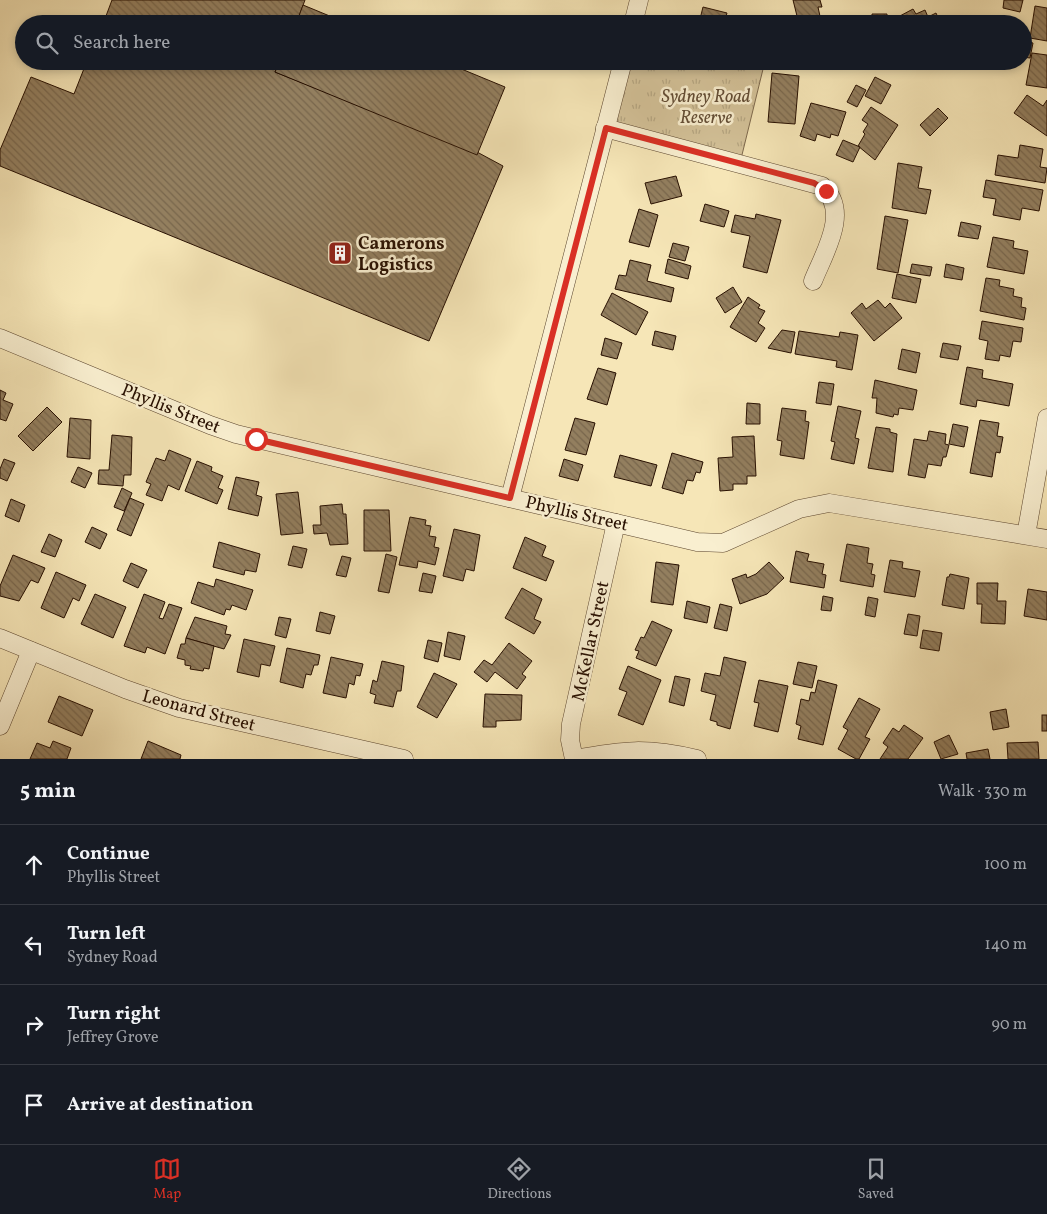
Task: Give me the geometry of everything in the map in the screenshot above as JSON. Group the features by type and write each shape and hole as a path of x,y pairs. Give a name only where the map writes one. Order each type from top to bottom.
{"street":[{"path":"635,15 639,0"},
{"path":"510,498 621,70"},
{"path":"606,128 822,186 831,196 836,213 833,232 813,281"},
{"name":"Phyllis Street","path":"0,338 236,434 697,542 723,542 805,506 839,503 1047,539"},
{"path":"1026,535 1047,418"},
{"name":"McKellar Street","path":"574,759 570,740 572,724 616,523"},
{"name":"Leonard Street","path":"0,638 125,689 179,708 404,759"},
{"path":"0,726 31,651"},
{"path":"574,759 632,750 655,751 697,759"}],"green space":[{"name":"Sydney Road Reserve","path":"621,70 763,70 740,163 606,128"}],"building":[{"path":"112,0 305,0 299,15 106,15"},
{"path":"793,0 820,0 822,7 818,7 820,15 797,15"},
{"path":"1004,0 1023,0 1020,12 1003,8"},
{"path":"303,5 327,15 299,15"},
{"path":"1035,6 1047,8 1047,41 1032,38"},
{"path":"703,7 727,13 726,15 701,15"},
{"path":"913,9 916,14 925,10 927,15 902,15"},
{"path":"1032,53 1047,55 1047,88 1026,85 1029,70 1032,70"},
{"name":"Camerons Logistics","path":"83,70 276,70 275,72 477,152 503,166 429,341 0,166 0,150 31,77 74,94"},
{"path":"276,70 464,70 505,87 477,155 275,72"},
{"path":"772,73 799,76 795,124 768,122"},
{"path":"875,77 891,85 881,104 865,96"},
{"path":"856,85 866,90 857,107 847,102"},
{"path":"1027,95 1043,106 1047,100 1047,136 1014,113"},
{"path":"811,103 846,112 838,136 831,134 830,138 817,134 815,141 800,136"},
{"path":"871,107 898,125 875,160 858,146 868,124 862,120"},
{"path":"938,108 948,118 930,136 920,125"},
{"path":"843,140 860,147 853,162 836,155"},
{"path":"1020,145 1043,149 1040,167 1047,168 1045,183 995,175 998,155 1018,158"},
{"path":"898,163 922,167 918,188 931,190 926,214 892,208"},
{"path":"676,176 682,196 651,204 645,183"},
{"path":"986,180 1043,190 1039,211 1022,208 1020,220 993,215 996,199 983,197"},
{"path":"705,204 729,211 724,227 700,221"},
{"path":"639,209 658,215 649,247 629,242"},
{"path":"756,214 781,220 767,273 743,267 750,236 731,232 735,215 755,219"},
{"path":"885,216 908,220 898,273 877,269"},
{"path":"961,222 981,226 978,239 958,236"},
{"path":"993,237 1014,241 1013,248 1028,251 1024,274 987,267"},
{"path":"673,243 689,247 685,261 669,257"},
{"path":"668,259 691,266 688,279 665,273"},
{"path":"630,260 651,265 647,281 674,288 671,302 615,289 619,275 626,276"},
{"path":"912,264 932,267 930,276 910,273"},
{"path":"946,264 964,268 962,280 944,277"},
{"path":"897,274 921,279 916,303 892,298"},
{"path":"986,278 1000,280 999,286 1014,289 1013,296 1022,298 1021,307 1026,308 1024,320 980,311"},
{"path":"733,287 742,302 725,313 716,298"},
{"path":"612,293 648,312 636,335 601,315"},
{"path":"748,297 760,305 758,308 765,311 758,323 765,328 756,342 730,327"},
{"path":"878,300 885,308 890,303 902,318 874,341 851,313 862,303 866,309"},
{"path":"982,321 1023,328 1021,342 1013,341 1010,357 1000,355 999,361 985,359 988,341 979,339"},
{"path":"782,330 795,332 791,353 768,348"},
{"path":"655,331 676,336 673,350 652,345"},
{"path":"799,331 839,337 840,332 858,335 852,370 836,367 837,361 795,354"},
{"path":"605,338 622,343 617,359 601,355"},
{"path":"943,343 961,346 958,360 940,357"},
{"path":"902,349 920,353 916,373 898,369"},
{"path":"967,367 983,370 982,378 1013,384 1009,406 977,400 976,407 960,404"},
{"path":"598,368 616,373 607,405 587,399"},
{"path":"875,380 917,390 913,410 899,408 898,415 894,414 893,417 876,413 877,398 872,398"},
{"path":"819,382 834,384 831,405 816,403"},
{"path":"0,390 6,393 3,400 13,404 6,421 0,419"},
{"path":"747,403 760,404 760,424 746,424"},
{"path":"838,406 861,411 855,438 859,439 854,464 831,459 835,442 831,441"},
{"path":"47,407 62,422 33,451 18,436"},
{"path":"782,408 806,411 805,421 809,422 804,459 780,455 782,441 777,440"},
{"path":"70,418 91,420 90,459 67,457"},
{"path":"575,418 595,423 586,455 565,450"},
{"path":"980,420 999,423 997,436 1003,437 1000,453 996,452 992,477 970,473"},
{"path":"953,424 968,427 964,447 949,444"},
{"path":"876,427 890,429 890,432 897,434 893,472 868,468"},
{"path":"929,431 946,434 945,444 949,445 946,457 943,457 941,466 928,464 925,478 908,475 914,439 927,441"},
{"path":"112,435 132,437 131,475 124,475 123,486 98,484 99,470 109,470"},
{"path":"754,436 756,476 747,476 747,484 733,484 733,490 720,491 718,458 733,457 732,437"},
{"path":"169,450 191,459 179,490 168,485 162,501 146,495 151,484 146,482 156,458 165,461"},
{"path":"672,453 703,462 700,473 696,472 693,481 687,480 683,494 662,488"},
{"path":"620,455 657,465 651,486 614,477"},
{"path":"4,459 15,463 7,481 0,478 0,469"},
{"path":"564,459 583,465 578,481 559,476"},
{"path":"197,461 212,467 211,471 223,476 218,488 223,490 217,504 185,491"},
{"path":"78,467 92,473 85,488 71,482"},
{"path":"236,477 259,482 256,495 262,497 258,516 228,509"},
{"path":"122,488 132,493 124,511 114,507"},
{"path":"298,492 303,533 281,535 276,494"},
{"path":"130,498 144,504 131,536 117,530"},
{"path":"11,499 25,505 19,522 5,516"},
{"path":"342,504 343,514 346,514 348,544 330,545 327,533 314,534 313,525 321,525 320,506"},
{"path":"364,510 389,510 391,551 364,551"},
{"path":"410,517 426,520 425,525 431,526 429,536 436,537 434,547 439,548 435,565 418,561 417,568 399,565"},
{"path":"92,527 107,534 100,549 85,542"},
{"path":"454,529 480,535 474,571 466,569 463,581 443,576"},
{"path":"49,534 62,540 55,557 41,552"},
{"path":"525,537 546,546 542,556 554,561 546,581 513,568"},
{"path":"219,542 260,554 256,572 245,570 244,575 213,567"},
{"path":"847,544 869,548 867,563 873,564 871,574 875,575 873,587 840,581"},
{"path":"293,546 307,549 302,568 288,565"},
{"path":"796,551 809,554 807,561 824,564 822,574 826,575 824,588 790,582"},
{"path":"386,554 397,557 389,593 378,591"},
{"path":"13,555 45,568 38,583 31,580 19,601 0,596 0,586"},
{"path":"342,556 351,558 346,577 336,575"},
{"path":"890,560 903,562 902,568 920,571 915,597 884,592"},
{"path":"656,562 679,565 673,605 651,602"},
{"path":"769,562 784,578 767,594 740,604 732,579 746,574 747,578 756,574"},
{"path":"131,563 147,570 138,588 123,581"},
{"path":"56,572 86,585 79,601 73,598 64,618 41,608"},
{"path":"423,573 436,576 432,593 419,591"},
{"path":"950,574 969,578 964,609 942,605 947,577"},
{"path":"216,579 253,590 246,610 232,605 230,610 226,609 224,615 191,603 198,582 214,587"},
{"path":"977,583 998,583 997,601 1006,601 1005,624 981,623 982,604 977,604"},
{"path":"522,588 542,599 534,619 541,622 534,634 505,618"},
{"path":"1028,589 1047,592 1047,620 1024,616"},
{"path":"95,594 126,607 113,638 81,624"},
{"path":"144,594 165,602 159,618 163,619 169,604 182,608 165,654 147,647 145,653 124,646"},
{"path":"823,596 833,598 831,611 821,610"},
{"path":"868,597 878,599 875,617 865,615"},
{"path":"687,601 710,607 707,623 684,618"},
{"path":"720,604 732,607 727,631 714,628"},
{"path":"320,612 335,616 330,634 316,631"},
{"path":"908,614 920,616 917,636 904,634"},
{"path":"195,617 227,626 225,634 231,635 224,649 186,638"},
{"path":"279,617 291,619 286,638 275,635"},
{"path":"652,621 672,630 656,666 636,658 639,651 635,650 641,637 644,638"},
{"path":"923,630 942,633 939,651 920,648"},
{"path":"448,632 465,636 460,660 444,656"},
{"path":"186,638 214,646 209,669 204,668 203,671 190,669 191,666 185,665 185,660 177,658 181,644 185,644"},
{"path":"244,639 275,646 270,666 261,664 259,677 237,672"},
{"path":"428,640 442,643 438,662 424,658"},
{"path":"509,643 532,661 522,674 526,677 517,689 495,672 487,682 474,672 484,660 492,665"},
{"path":"287,648 320,655 318,665 314,665 311,675 306,674 303,688 280,682"},
{"path":"331,657 363,664 360,676 356,675 354,685 349,683 346,698 323,693"},
{"path":"724,657 746,662 730,729 717,725 717,722 710,720 716,695 701,691 705,673 720,676"},
{"path":"382,661 404,666 401,691 397,691 393,707 374,703 376,695 370,693 373,680 377,682"},
{"path":"798,662 817,666 812,688 793,684"},
{"path":"628,666 661,680 643,725 618,715 627,692 619,689"},
{"path":"434,673 457,684 437,718 417,707"},
{"path":"675,676 690,679 684,706 669,702"},
{"path":"759,680 788,686 778,732 754,726 759,703 754,702"},
{"path":"818,680 837,685 823,745 798,739 801,726 796,724 801,699 809,701 811,692 815,693"},
{"path":"485,694 522,695 521,720 496,721 496,727 483,727"},
{"path":"59,696 93,710 82,736 48,722"},
{"path":"859,698 880,709 865,737 870,739 859,759 856,759 838,749 848,730 843,727"},
{"path":"1006,709 1009,727 993,730 990,712"},
{"path":"1042,715 1047,715 1047,731 1042,731"},
{"path":"904,725 923,738 908,759 880,759 888,747 883,743 893,728 899,732"},
{"path":"949,735 958,754 941,759 934,742"},
{"path":"53,741 71,748 67,759 30,759 37,743 50,748"},
{"path":"148,741 181,755 180,759 141,759"},
{"path":"1038,742 1039,759 1008,759 1007,743"},
{"path":"988,749 990,759 967,759 966,753"}],"place":[{"name":"Camerons Logistics","path":"340,253"}],"route":[{"path":"256,439 510,498 606,128 814,183 822,186 826,191"}]}
